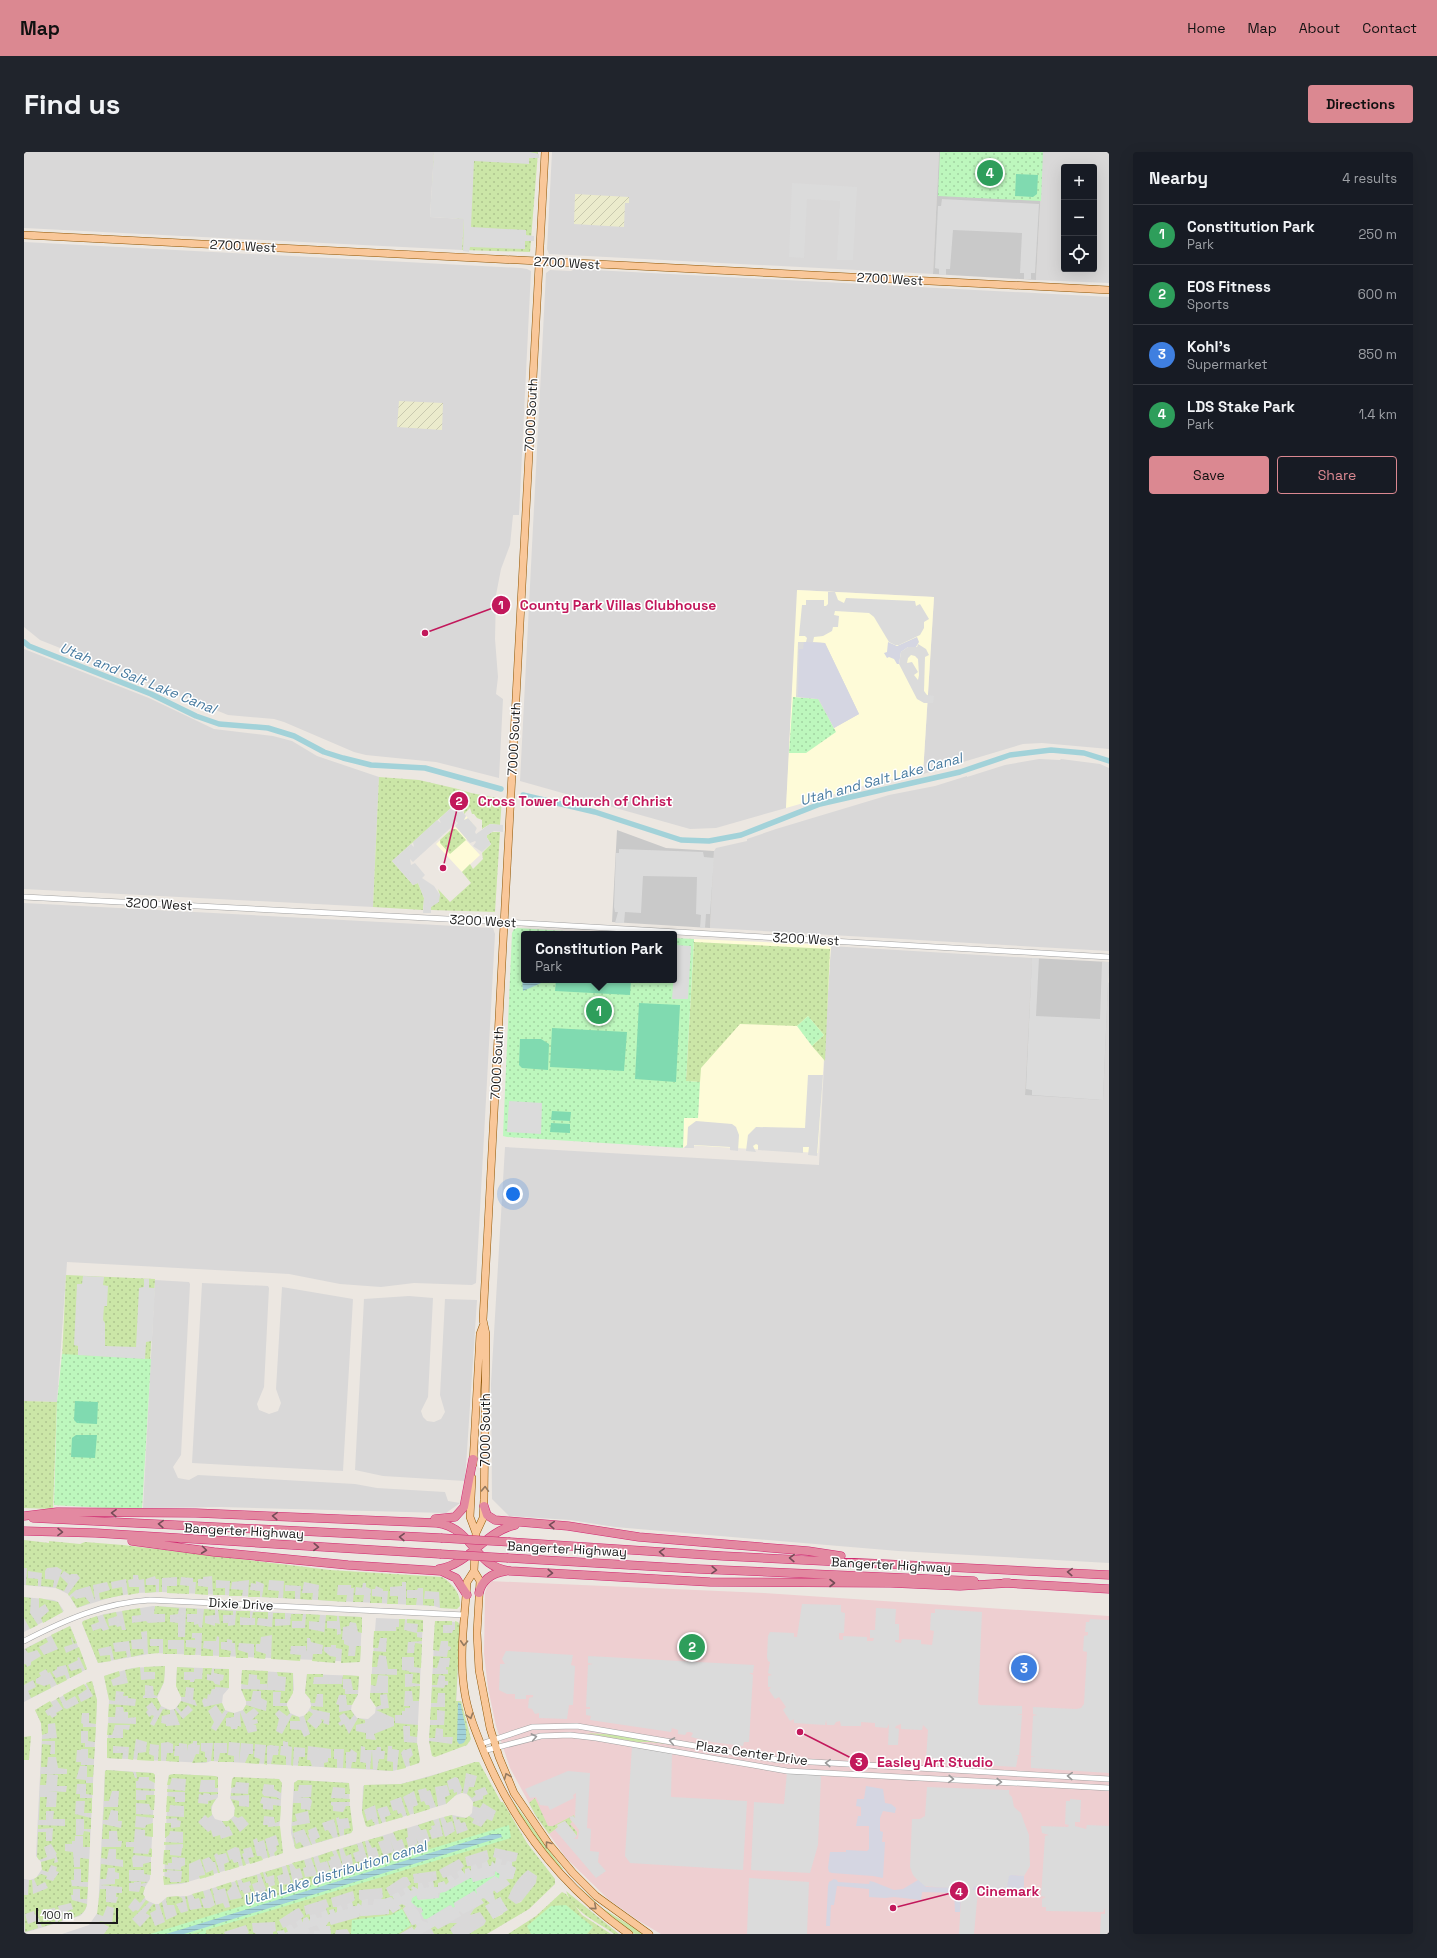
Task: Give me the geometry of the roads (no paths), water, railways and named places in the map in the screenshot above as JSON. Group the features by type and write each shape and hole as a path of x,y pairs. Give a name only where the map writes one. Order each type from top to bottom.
{"highway":[{"path":"415,1522 430,1519 452,1518 460,1513 466,1501 473,1459"},
{"path":"484,1506 489,1517 495,1520 526,1524 568,1526 651,1538 808,1551 871,1562"},
{"path":"24,1517 56,1512 203,1513 437,1523 452,1526 460,1532 490,1564 501,1570 703,1582 891,1583 960,1586 1009,1583"},
{"name":"Bangerter Highway","path":"24,1517 441,1538 723,1556 1109,1574"},
{"path":"434,1570 452,1566 476,1549 489,1537 501,1530 526,1524"},
{"name":"Bangerter Highway","path":"24,1532 96,1534 698,1569 1109,1589"},
{"path":"96,1534 124,1540 214,1552 348,1565 434,1570 445,1572 453,1576 462,1586 466,1595"},
{"path":"479,1593 483,1583 489,1577 511,1571"}],"main road":[{"name":"7000 South","path":"545,152 483,1326 480,1334 470,1517 476,1533 476,1549 474,1571 467,1582 464,1686 468,1709 482,1748 504,1795 520,1823 543,1854 566,1881 586,1900 630,1934"},
{"name":"2700 West","path":"24,235 1109,290"},
{"name":"7000 South","path":"476,1533 483,1518 484,1506 486,1334 483,1326"},
{"name":"7000 South","path":"474,1571 480,1581 477,1633 480,1678 496,1747 514,1793 556,1853 573,1873 606,1904 649,1934"}],"street":[{"name":"3200 West","path":"24,897 660,931"},
{"name":"3200 West","path":"677,932 1109,957"},
{"name":"Dixie Drive","path":"24,1640 79,1614 107,1606 141,1600 465,1615"},
{"name":"Plaza Center Drive","path":"482,1748 494,1739 539,1726 577,1726 778,1760 1109,1779"},
{"name":"Plaza Center Drive","path":"482,1748 496,1747 541,1736 576,1736 787,1771 1109,1788"}],"water":[{"path":"522,983 541,983 523,991"},
{"path":"458,1702 461,1704 466,1728 466,1739 463,1743 459,1744 457,1741"},
{"path":"492,1834 501,1834 502,1837 184,1934 166,1934"}],"waterway":[{"name":"Utah and Salt Lake Canal","path":"24,642 29,646 151,694 196,716 219,724 268,728 294,736 324,752 343,758 371,765 425,768 501,789"},
{"name":"Utah and Salt Lake Canal","path":"523,795 595,812 681,840 709,841 741,835 820,804 960,772 1010,755 1051,750 1084,753 1109,761"}],"place":[{"name":"LDS Stake Park","path":"990,173"},
{"name":"County Park Villas Clubhouse","path":"425,633"},
{"name":"Cross Tower Church of Christ","path":"443,868"},
{"name":"Constitution Park","path":"599,1011"},
{"name":"EOS Fitness","path":"692,1647"},
{"name":"Kohl's","path":"1024,1668"},
{"name":"Easley Art Studio","path":"800,1732"},
{"name":"Cinemark","path":"893,1908"}],"water label":[{"name":"Utah Lake distribution canal","path":"335,1873"}]}
